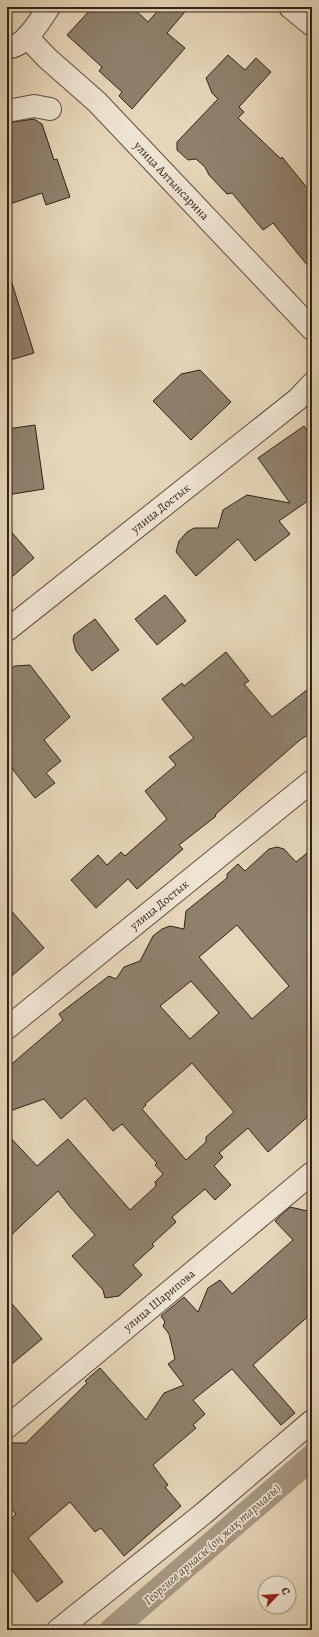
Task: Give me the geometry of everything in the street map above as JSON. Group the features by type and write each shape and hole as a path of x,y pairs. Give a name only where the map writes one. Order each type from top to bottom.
{"street":[{"path":"15,44 50,7"},
{"path":"290,7 312,25"},
{"name":"улица Алтынсарина","path":"15,44 47,58 97,102 312,330"},
{"path":"7,111 34,106 50,108"},
{"name":"улица Достык","path":"7,630 298,399 312,384"},
{"name":"улица Достык","path":"7,1028 312,781"},
{"name":"улица Шарипова","path":"7,1427 312,1173"},
{"path":"58,1630 204,1513 312,1421"}],"building":[{"path":"93,7 132,7 148,22 161,7 189,7 167,33 185,48 132,109 119,96 122,92 99,71 102,67 67,35"},
{"path":"228,55 245,70 256,58 271,72 239,107 244,112 238,118 281,159 282,157 312,194 312,271 273,223 263,230 232,193 227,194 209,175 205,167 196,159 188,160 177,150 177,142 218,99 212,93 206,78"},
{"path":"34,119 42,124 54,160 57,159 70,197 46,205 42,193 7,205 7,123"},
{"path":"7,280 11,280 34,353 7,361"},
{"path":"200,370 231,402 191,440 153,401 181,374"},
{"path":"35,425 44,489 7,495 7,429"},
{"path":"304,426 312,438 312,498 279,521 290,534 255,561 238,539 196,576 176,552 179,541 187,532 194,528 218,528 223,510 247,495 290,503 258,458"},
{"path":"7,527 34,558 7,581"},
{"path":"165,595 186,621 157,645 135,619"},
{"path":"95,619 119,650 92,671 76,651 73,640 74,635"},
{"path":"226,652 249,681 244,684 272,717 312,686 312,732 300,740 247,786 216,814 215,817 179,845 183,849 137,889 128,879 96,908 71,880 98,855 107,865 121,852 125,856 167,819 145,791 176,765 169,757 194,738 162,699 182,683 184,686"},
{"path":"30,665 70,717 44,740 61,761 46,773 55,783 35,798 7,762 7,670 15,666"},
{"path":"277,847 284,849 296,862 312,849 312,1113 268,1152 248,1128 219,1153 223,1157 214,1166 231,1185 215,1200 205,1189 172,1217 176,1222 152,1244 154,1246 133,1265 142,1275 119,1296 105,1298 103,1290 72,1256 95,1235 58,1191 7,1239 7,1134 37,1166 68,1139 130,1210 156,1186 155,1182 163,1174 155,1165 157,1163 122,1124 113,1131 85,1098 61,1119 44,1099 7,1112 7,1068 63,1020 59,1014 109,976 116,979 124,967 140,961 153,936 162,929 170,926 184,929 186,911 227,878 227,874 238,864 245,871 269,849","holes":["237,925 289,986 252,1019 199,957","191,981 219,1013 190,1039 160,1006","192,1063 234,1112 206,1137 206,1142 186,1160 142,1109 146,1105 145,1104"]},
{"path":"7,906 44,948 7,980"},
{"path":"290,1207 312,1212 312,1313 253,1365 295,1413 281,1425 232,1369 193,1400 205,1414 193,1425 196,1428 153,1465 168,1485 165,1487 181,1506 124,1556 101,1528 95,1532 70,1502 28,1538 63,1582 37,1602 7,1564 7,1512 12,1518 16,1514 7,1504 7,1443 26,1443 87,1383 85,1381 100,1368 146,1420 164,1393 184,1385 168,1364 175,1359 169,1334 163,1326 165,1322 161,1316 184,1297 198,1312 208,1288 220,1280 232,1294 293,1240 275,1221"},
{"path":"7,1298 42,1339 7,1368"}],"waterway":[{"name":"Георгиев арнасы (оң жақ тармағы)","path":"112,1630 312,1457"}]}
